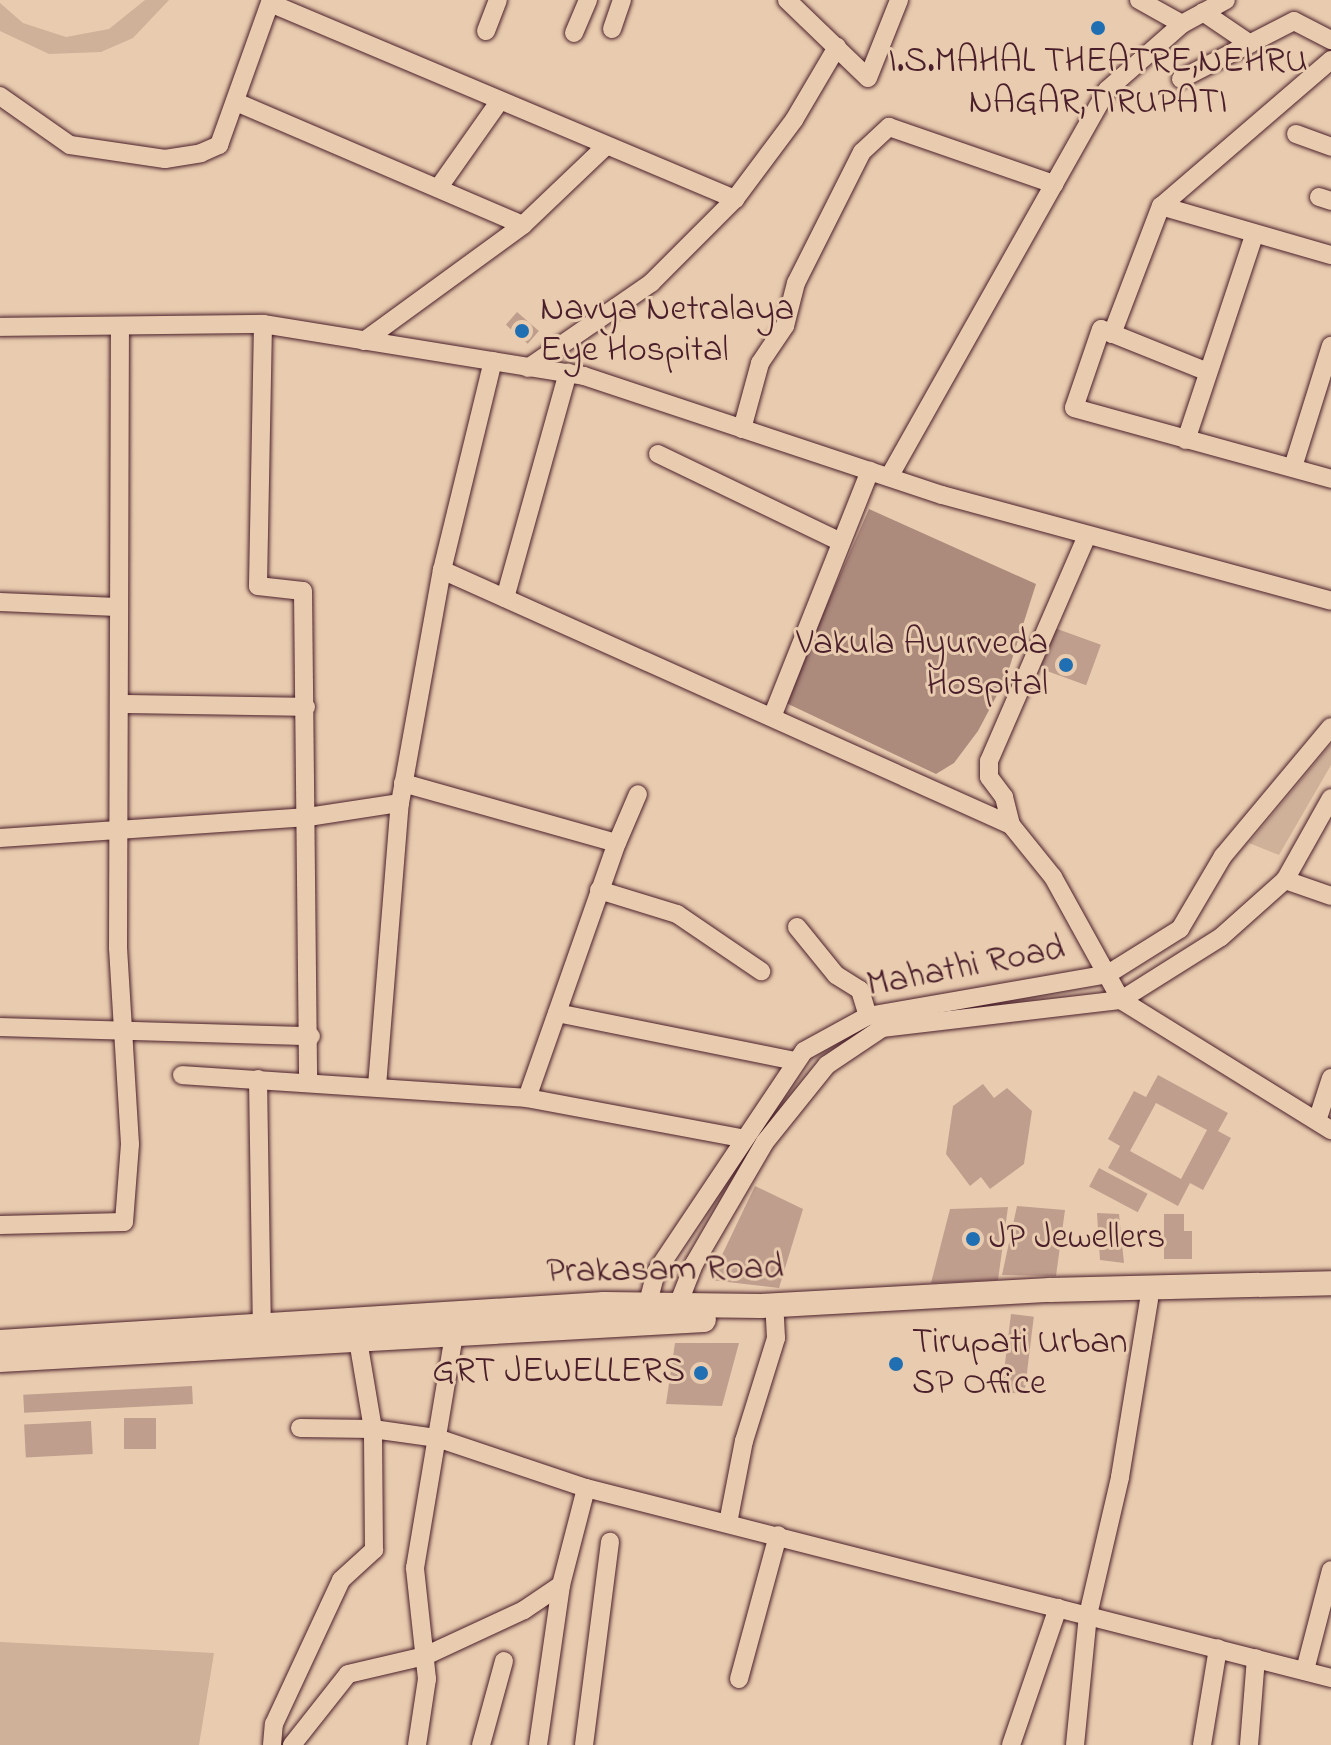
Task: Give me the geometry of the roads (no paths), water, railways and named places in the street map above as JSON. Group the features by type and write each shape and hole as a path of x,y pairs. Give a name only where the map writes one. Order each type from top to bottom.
{"main road":[{"name":"Prakasam Road","path":"0,1342 262,1327 846,1304 1050,1290 1331,1283"},
{"name":"Prakasam Road","path":"675,1312 775,1318 1149,1299 1331,1294"},
{"name":"Prakasam Road","path":"0,1360 454,1334 645,1312"}],"street":[{"path":"486,31 498,0"},
{"path":"574,33 588,0"},
{"path":"612,29 622,0"},
{"path":"787,0 868,78 899,0"},
{"path":"1139,0 1182,24"},
{"path":"889,477 1107,90 1182,24 1226,0"},
{"path":"0,96 70,145 165,159 219,145 271,2 499,102 735,199"},
{"path":"1203,12 1250,44"},
{"path":"1181,79 1294,21 1331,40"},
{"path":"528,368 651,283 735,199 794,120 837,47"},
{"path":"1112,334 1161,206 1331,60"},
{"path":"236,102 523,225"},
{"path":"439,187 499,102"},
{"path":"742,429 760,363 785,326 796,283 862,152 889,127 1054,184"},
{"path":"1296,134 1331,147"},
{"path":"364,341 523,225 605,147"},
{"path":"1161,206 1254,236 1331,255"},
{"path":"1186,440 1254,236"},
{"path":"263,324 258,586 303,591 311,1036 308,1081"},
{"path":"0,327 263,324 568,373 889,477 1087,536 1331,601"},
{"path":"0,1225 124,1222 130,1144 120,1033 121,826 117,607 120,326"},
{"path":"1208,372 1101,329 1074,408 1331,479"},
{"path":"1293,467 1331,346"},
{"path":"377,1086 403,783 442,570 493,361"},
{"path":"505,598 568,373"},
{"path":"658,454 839,541"},
{"path":"772,717 839,541 870,471"},
{"path":"1087,536 989,761 989,777 1004,797 1011,825 1053,877 1121,1000 1324,1124 1331,1078"},
{"path":"442,570 1011,825"},
{"path":"0,602 117,607"},
{"path":"119,704 306,707"},
{"name":"Mahathi Road","path":"645,1312 656,1272 741,1138 795,1061 868,1016 1108,974 1180,929 1223,856 1331,727"},
{"path":"403,783 617,843"},
{"path":"527,1098 599,890 638,794"},
{"name":"Mahathi Road","path":"675,1312 694,1264 765,1142 827,1065 882,1028 1121,1000 1221,937 1285,880 1331,798"},
{"path":"0,838 121,826 308,817 400,803"},
{"path":"1285,880 1331,896"},
{"path":"599,890 677,914 761,971"},
{"path":"797,927 836,975 860,990 868,1016"},
{"path":"557,1013 795,1061"},
{"path":"0,1027 120,1033 311,1036"},
{"path":"182,1075 527,1098 741,1138"},
{"path":"258,1079 262,1327"},
{"path":"1075,1745 1088,1615 1120,1477 1149,1299"},
{"path":"728,1523 744,1441 776,1338 775,1318"},
{"path":"417,1745 425,1656 415,1568 454,1334"},
{"path":"272,1745 274,1724 341,1580 374,1550 373,1429 358,1340"},
{"path":"300,1428 373,1429 437,1438 586,1488 1331,1678"},
{"path":"538,1745 561,1585 586,1488"},
{"path":"739,1679 778,1535"},
{"path":"584,1745 610,1542"},
{"path":"1305,1670 1331,1570"},
{"path":"292,1745 348,1674 425,1656 524,1610 561,1585"},
{"path":"1011,1745 1058,1608"},
{"path":"1202,1745 1218,1648"},
{"path":"1249,1745 1256,1658"},
{"path":"481,1745 504,1661"}],"place":[{"name":"I.S.MAHAL THEATRE,NEHRU NAGAR,TIRUPATI","path":"1098,28"},
{"name":"Navya Netralaya Eye Hospital","path":"522,331"},
{"name":"Vakula Ayurveda Hospital","path":"1066,665"},
{"name":"JP Jewellers","path":"973,1239"},
{"name":"Tirupati Urban SP Office","path":"896,1364"},
{"name":"GRT JEWELLERS","path":"701,1373"}]}
